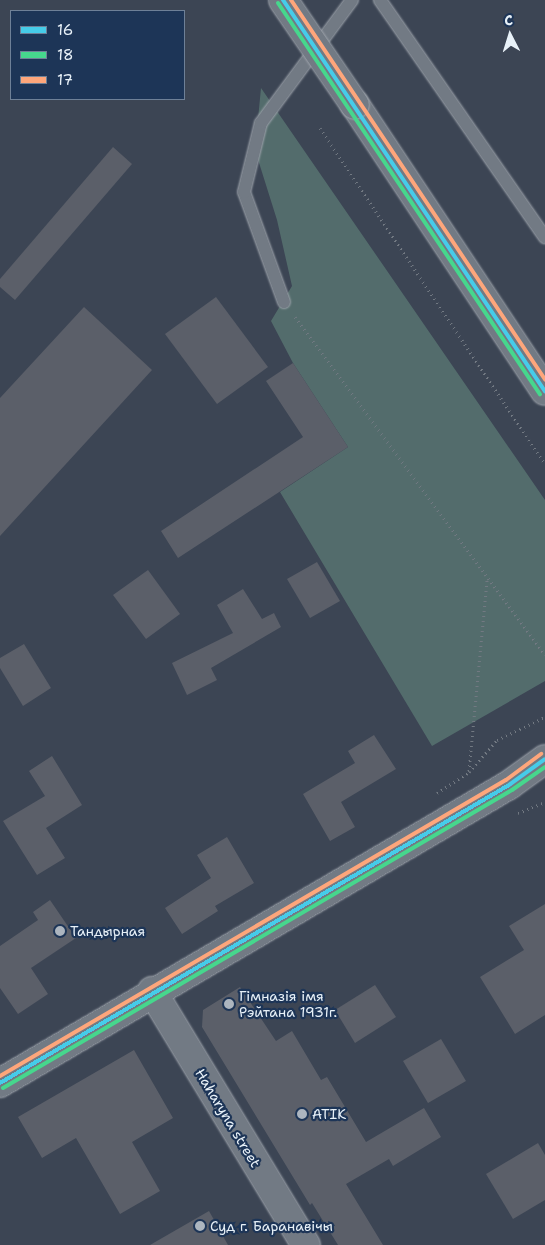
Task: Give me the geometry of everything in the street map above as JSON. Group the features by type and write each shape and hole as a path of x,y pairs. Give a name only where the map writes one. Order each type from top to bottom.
{"main road":[{"path":"283,0 545,392"},
{"path":"0,1083 152,991 508,785 545,759"},
{"path":"508,785 545,780"},
{"name":"Haharyna street","path":"152,991 306,1245"}],"lane":[{"path":"284,302 244,192 260,123 352,0"},
{"path":"380,0 545,237"}],"path":[{"path":"320,128 545,464"},
{"path":"284,302 487,580 545,655"},
{"path":"469,772 487,580"}],"green space":[{"path":"261,88 545,500 545,681 432,746 280,492 348,447 293,363 271,321 292,286 277,220 255,150"}],"building":[{"path":"113,147 132,164 15,300 0,287 0,279"},
{"path":"216,297 268,367 217,404 165,334"},
{"path":"84,307 152,370 0,536 0,398"},
{"path":"293,363 348,447 178,558 161,531 303,437 266,381"},
{"path":"317,562 340,601 310,618 287,579"},
{"path":"148,570 180,614 146,639 113,595"},
{"path":"243,589 262,619 274,613 281,627 211,668 217,680 187,695 172,663 233,633 217,605"},
{"path":"24,644 51,688 23,706 0,668 0,658"},
{"path":"374,735 396,769 341,802 355,827 330,841 303,794 355,763 348,751"},
{"path":"52,756 82,805 46,828 65,858 37,875 3,821 45,796 29,771"},
{"path":"227,837 254,883 215,906 218,911 182,934 165,908 211,878 197,855"},
{"path":"50,900 76,938 31,968 48,994 18,1014 0,988 0,946 38,920 33,912"},
{"path":"545,904 545,1015 515,1034 480,977 524,950 509,926"},
{"path":"375,985 396,1017 355,1043 335,1010"},
{"name":"АТІК","path":"240,987 276,1041 292,1031 321,1080 327,1077 366,1142 424,1108 441,1137 393,1166 389,1159 346,1184 383,1245 338,1245 312,1203 310,1205 202,1027 203,1010"},
{"path":"441,1039 466,1081 428,1103 403,1061"},
{"path":"134,1050 173,1118 132,1142 160,1191 120,1214 76,1138 42,1158 18,1117"},
{"path":"538,1143 545,1155 545,1200 513,1219 486,1174"},
{"name":"Суд г. Баранавічы","path":"209,1211 228,1245 150,1245"}],"transit line":[{"name":"16","path":"283,0 545,391"},
{"name":"17","path":"291,0 545,380"},
{"name":"18","path":"278,3 540,394"},
{"name":"17","path":"0,1076 506,780 541,754"},
{"name":"16","path":"0,1083 509,785 545,759"},
{"name":"18","path":"3,1088 512,790 545,767"}],"place":[{"name":"Тандырная","path":"60,931"},
{"name":"Гімназія імя Рэйтана 1931г.","path":"229,1004"},
{"name":"АТІК","path":"302,1114"},
{"name":"Суд г. Баранавічы","path":"200,1226"}]}
